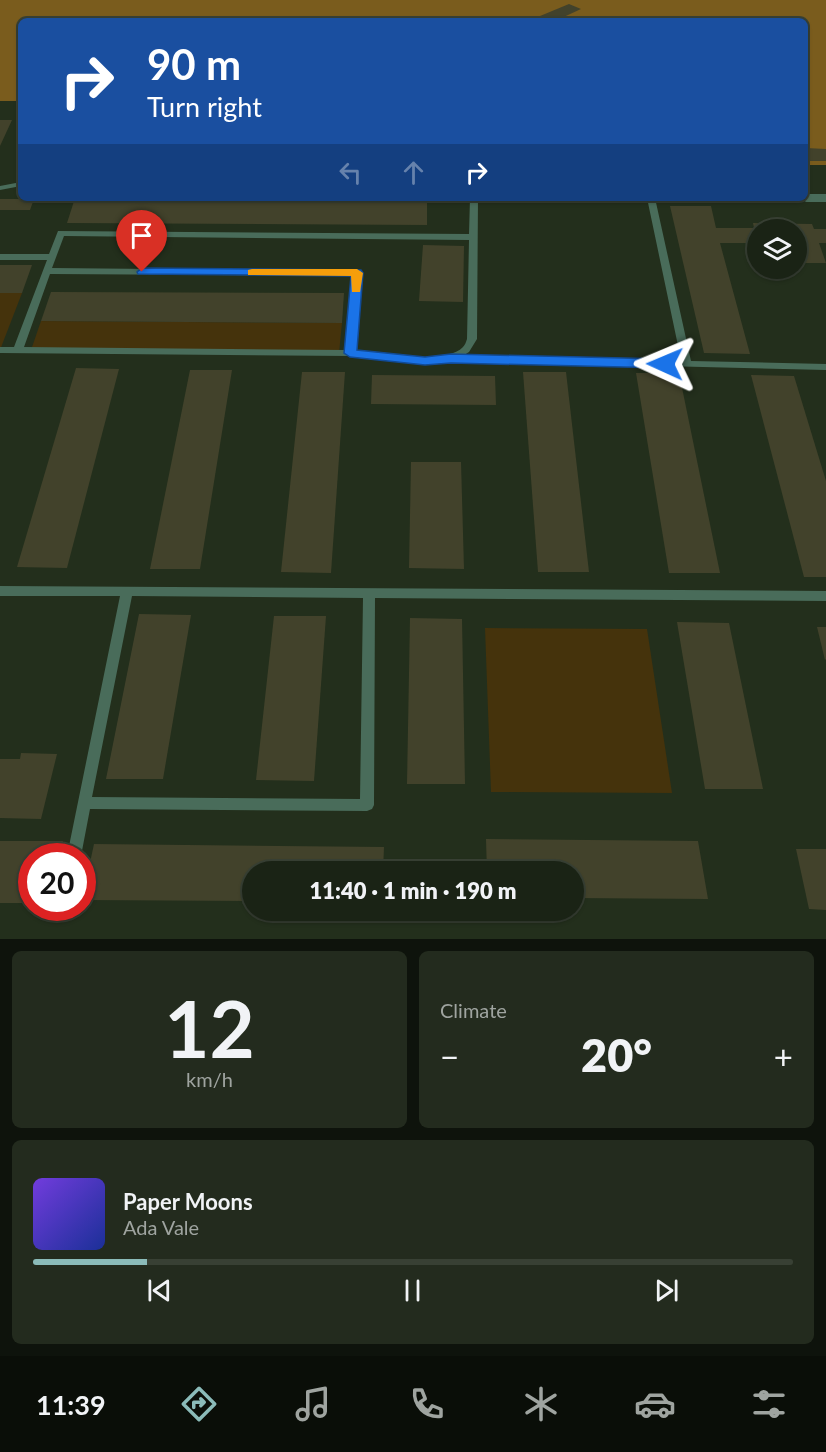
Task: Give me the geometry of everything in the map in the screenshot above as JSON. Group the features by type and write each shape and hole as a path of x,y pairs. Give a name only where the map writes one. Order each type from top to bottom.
{"street":[{"path":"808,198 826,198"}],"lane":[{"path":"0,188 18,185"},
{"path":"451,358 466,350 472,339 474,201"},
{"path":"652,201 687,364"},
{"path":"18,350 61,233 473,237"},
{"path":"0,256 52,257"},
{"path":"47,271 357,273 350,353"},
{"path":"0,350 350,353 425,361 451,358 826,367"},
{"path":"0,591 826,596"},
{"path":"77,843 127,592"},
{"path":"85,803 367,805 369,593"}],"shaded area":[{"path":"0,0 826,0 826,165 808,165 808,18 18,18 18,101 0,101"},
{"path":"0,293 22,293 0,350"},
{"path":"41,321 342,323 339,353 31,350"},
{"path":"485,628 647,629 672,793 491,792"}],"building":[{"path":"569,4 581,9 562,18 535,18"},
{"path":"0,120 12,120 0,146"},
{"path":"808,148 826,149 826,161 808,161"},
{"path":"0,199 33,201 30,210 0,210"},
{"path":"74,201 427,201 427,225 67,223"},
{"path":"670,206 711,206 716,228 747,228 747,243 720,243 750,354 704,353"},
{"path":"807,224 812,224 814,229 826,229 826,243 819,243 826,263 807,263"},
{"path":"423,245 464,246 463,302 419,301"},
{"path":"0,265 32,265 22,293 0,293"},
{"path":"51,292 344,293 342,323 41,321"},
{"path":"76,368 119,369 67,568 17,567"},
{"path":"190,370 232,370 200,569 150,569"},
{"path":"302,372 345,372 331,573 281,572"},
{"path":"523,372 566,372 589,572 538,572"},
{"path":"636,373 679,373 720,573 669,573"},
{"path":"372,375 495,376 496,405 371,404"},
{"path":"751,375 794,376 826,481 826,577 804,577"},
{"path":"411,462 461,462 464,569 409,568"},
{"path":"139,614 191,615 163,779 106,779"},
{"path":"274,616 326,616 314,781 256,780"},
{"path":"410,618 462,619 465,784 407,784"},
{"path":"677,622 729,623 763,789 705,789"},
{"path":"817,627 826,627 825,660"},
{"path":"21,753 57,754 41,819 0,818 0,759 20,759"},
{"path":"486,839 698,841 708,899 584,898 584,861 487,861"},
{"path":"0,841 63,841 63,843 18,843 18,903 0,903"},
{"path":"96,844 384,847 383,861 242,861 242,901 96,900"},
{"path":"796,849 826,849 826,910 809,909"}],"slow traffic":[{"path":"252,272 357,273 356,290"}],"route":[{"path":"142,272 357,273 350,353 425,361 451,358 665,364"}]}
